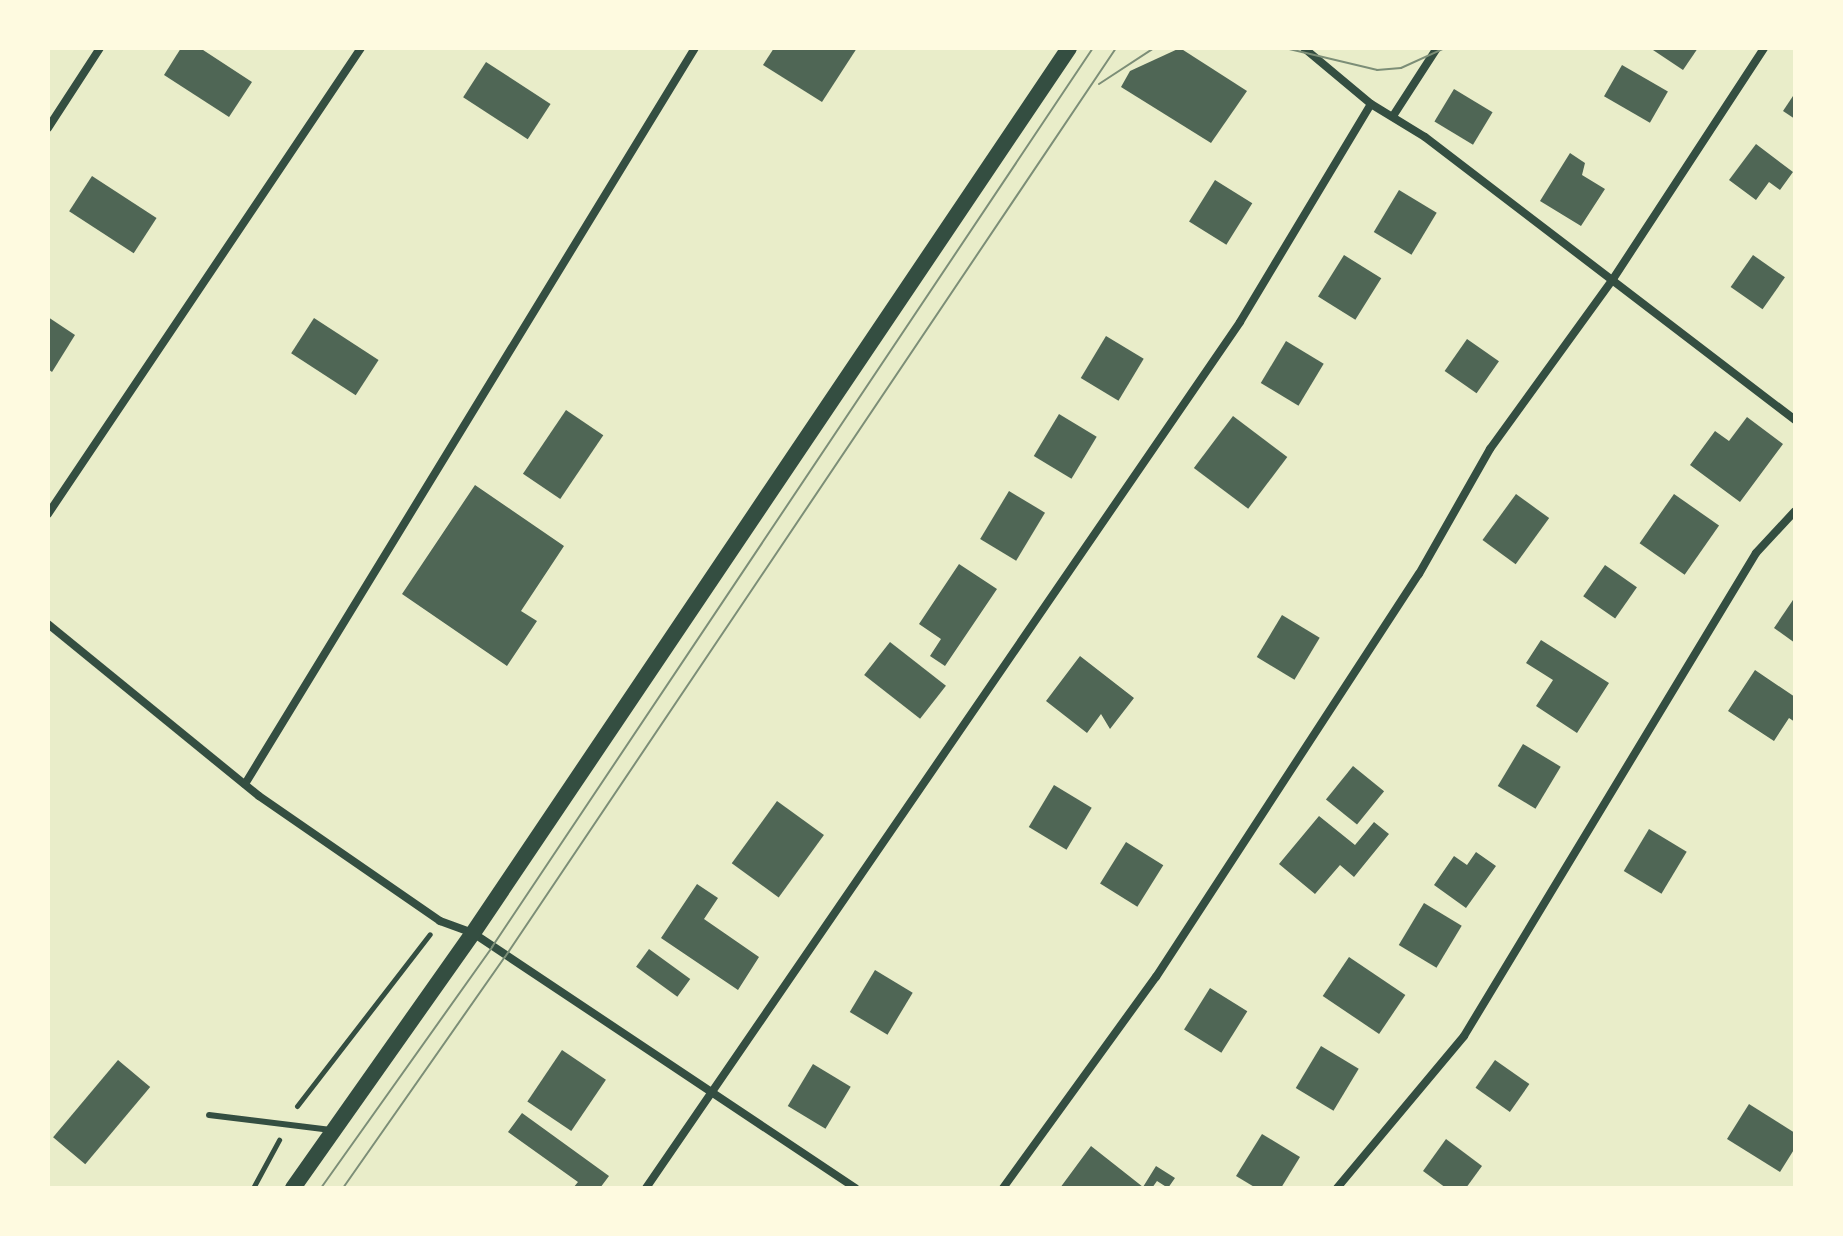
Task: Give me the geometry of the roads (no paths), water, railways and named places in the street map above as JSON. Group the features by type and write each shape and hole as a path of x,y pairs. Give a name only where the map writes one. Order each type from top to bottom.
{"main road":[{"path":"293,1188 473,933 1069,48"}],"street":[{"path":"48,128 100,48"},
{"path":"48,514 361,48"},
{"path":"245,784 695,48"},
{"path":"1304,48 1371,104 1393,116 1613,279 1795,420"},
{"path":"1393,116 1437,48"},
{"path":"1003,1188 1156,977 1419,574 1490,449 1613,279 1764,48"},
{"path":"646,1188 1240,322 1371,104"},
{"path":"1337,1188 1464,1036 1756,553 1795,511"},
{"path":"48,624 245,784 440,921 473,933 711,1096 856,1188"}],"lane":[{"path":"209,1115 335,1130"}],"tram line":[{"path":"321,1188 492,947 1093,48"},
{"path":"343,1188 505,957 1116,48"},
{"path":"1099,84 1154,48"},
{"path":"1285,48 1377,70 1401,68 1445,48"}]}
